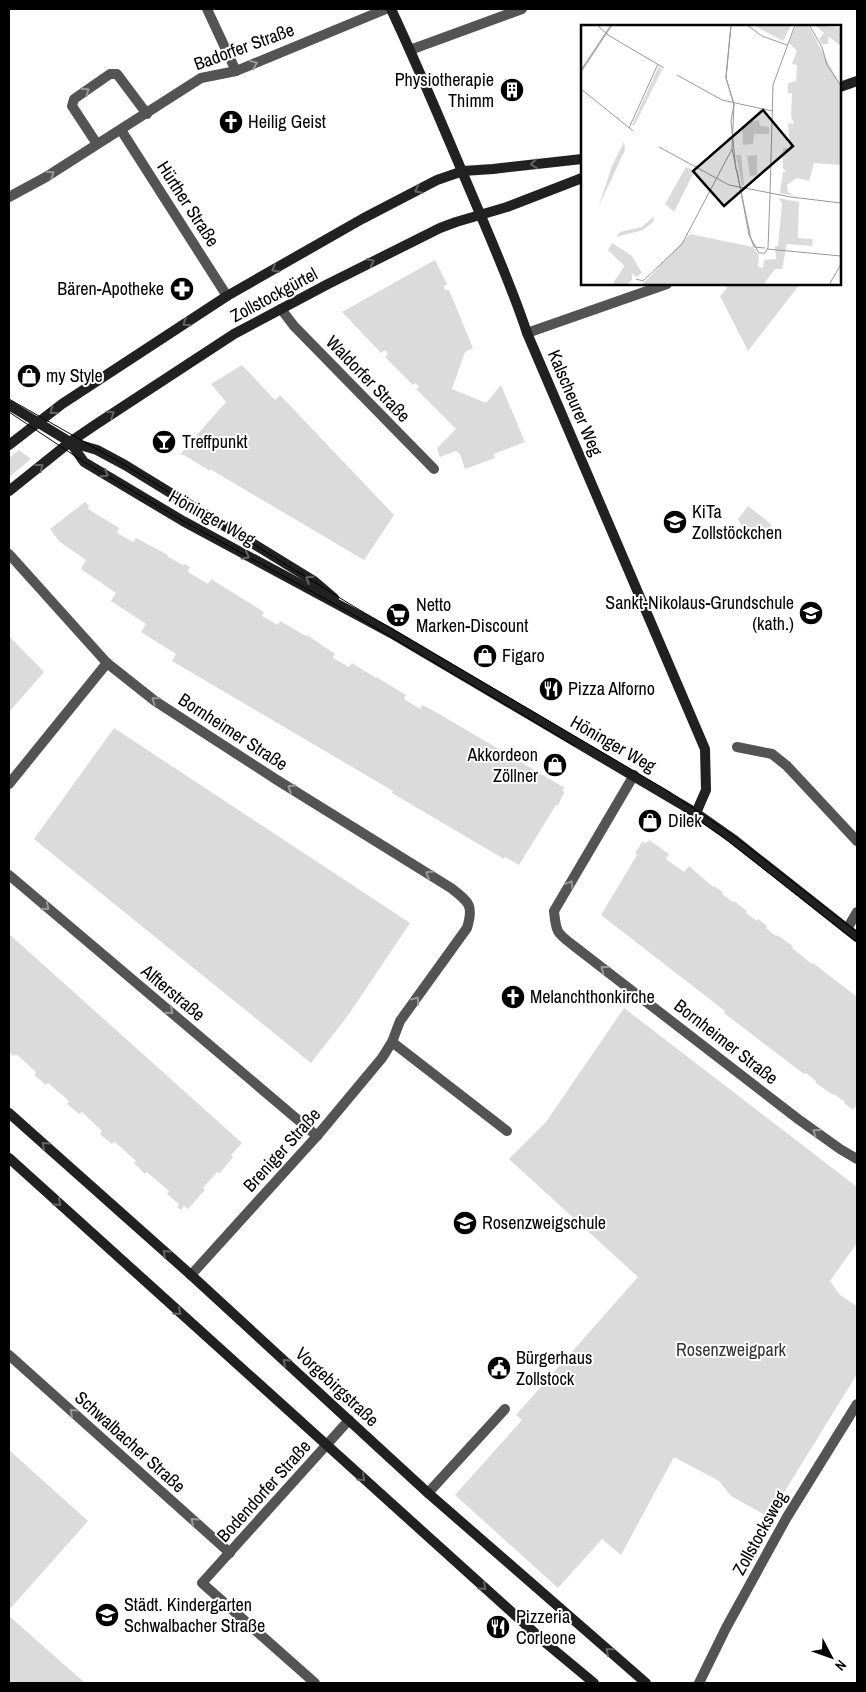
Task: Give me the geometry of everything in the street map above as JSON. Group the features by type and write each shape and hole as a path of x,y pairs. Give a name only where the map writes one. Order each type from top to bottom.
{"main road":[{"name":"Kalscheurer Weg","path":"391,9 462,171 515,296 527,333 705,749 706,790 696,813"},
{"path":"841,87 857,81"},
{"name":"Zollstockgürtel","path":"9,445 62,404 227,296 362,219 437,180 462,171 493,170 581,159"},
{"name":"Zollstockgürtel","path":"9,491 70,442 234,334 440,228 481,216 581,178"},
{"name":"Höninger Weg","path":"9,405 70,442 97,450 125,465 314,581 347,609"},
{"name":"Höninger Weg","path":"70,442 84,462 183,521 347,609 634,775 696,813 733,839 857,937"},
{"name":"Vorgebirgstraße","path":"9,1113 191,1275 428,1493 646,1683"},
{"path":"9,1158 326,1446 547,1644 594,1683"}],"street":[{"path":"207,9 236,71"},
{"name":"Badorfer Straße","path":"9,197 46,177 201,78 236,71 386,9"},
{"path":"410,50 522,9"},
{"path":"97,144 72,106 74,99 110,74 117,74 146,114"},
{"name":"Hürther Straße","path":"121,130 227,296"},
{"path":"527,333 664,285"},
{"name":"Waldorfer Straße","path":"281,309 294,326 434,469"},
{"name":"Bornheimer Straße","path":"9,554 107,663 155,701 285,785 452,888 469,902"},
{"path":"9,784 107,663"},
{"path":"737,747 772,754 785,764 857,841"},
{"name":"Bornheimer Straße","path":"634,775 554,911 555,928 560,935 798,1119 857,1158"},
{"name":"Alfterstraße","path":"9,875 317,1136"},
{"name":"Breniger Straße","path":"191,1275 317,1136 382,1058 392,1042 400,1022 467,928 471,914 469,902"},
{"path":"847,929 857,912"},
{"path":"392,1042 507,1131"},
{"name":"Schwalbacher Straße","path":"9,1355 230,1553"},
{"name":"Zollstocksweg","path":"699,1683 726,1628 787,1517 856,1407"},
{"path":"428,1493 505,1409"},
{"name":"Bodendorfer Straße","path":"316,1683 202,1583 349,1420"}],"green space":[{"path":"435,260 447,284 444,286 445,290 449,290 473,348 465,352 452,389 486,403 501,385 525,442 494,454 495,458 465,469 460,454 456,451 440,457 437,448 456,429 416,389 419,387 416,383 413,385 385,357 388,354 385,350 381,353 342,312"},
{"path":"724,285 799,285 748,351 720,296 727,288"},
{"path":"242,365 275,400 280,395 394,515 364,560 210,469 210,471 184,455 180,455 185,449 187,450 191,445 189,444 226,402 211,384"},
{"path":"19,450 31,459 9,477 9,458"},
{"path":"85,502 89,506 88,509 119,528 117,533 133,542 136,538 183,565 185,564 190,567 188,572 208,584 211,579 264,612 262,616 278,625 280,621 307,635 335,654 333,658 349,667 352,663 377,677 406,695 404,699 420,709 422,705 434,711 565,788 558,805 556,805 519,865 505,857 504,859 392,793 393,791 172,661 176,654 141,632 146,624 111,601 116,593 81,569 86,560 60,542 50,529"},
{"path":"748,506 771,524 770,530 749,542 738,519"},
{"path":"9,636 44,672 9,712"},
{"path":"114,728 410,923 349,1014 311,1063 34,839"},
{"path":"649,840 669,854 666,859 684,872 689,866 713,887 723,892 722,894 747,911 746,913 757,921 758,919 776,936 793,946 792,948 812,964 857,997 857,1104 853,1110 845,1102 816,1083 806,1073 804,1074 724,1013 725,1011 601,915 637,855 635,853 643,841 644,843"},
{"path":"9,934 242,1143 231,1155 233,1157 220,1173 217,1172 203,1188 205,1190 188,1209 184,1206 181,1210 177,1207 179,1204 167,1194 169,1191 147,1172 145,1174 134,1163 136,1161 115,1142 112,1144 100,1134 102,1131 82,1112 79,1114 67,1104 69,1101 48,1083 46,1085 34,1075 36,1072 16,1054 14,1056 9,1052"},
{"name":"Rosenzweigpark","path":"624,1008 857,1187 857,1243 830,1281 840,1295 857,1306 857,1374 769,1517 731,1496 719,1481 674,1457 621,1555 602,1539 558,1588 455,1495 522,1420 516,1415 638,1277 509,1159 546,1122"},
{"path":"9,1450 88,1521 9,1610"},
{"path":"9,1616 85,1683 9,1683"}],"tram line":[{"path":"9,399 125,465 353,606 668,791 734,836 857,932"},
{"path":"9,412 84,462 183,521 349,612 575,746"},
{"path":"683,810 719,834 857,942"}],"place":[{"name":"Physiotherapie Thimm","path":"512,90"},
{"name":"Heilig Geist","path":"231,122"},
{"name":"Bären-Apotheke","path":"182,289"},
{"name":"my Style","path":"29,376"},
{"name":"Treffpunkt","path":"164,442"},
{"name":"KiTa Zollstöckchen","path":"675,522"},
{"name":"Sankt-Nikolaus-Grundschule (kath.)","path":"811,613"},
{"name":"Netto Marken-Discount","path":"398,615"},
{"name":"Figaro","path":"485,656"},
{"name":"Pizza Alforno","path":"551,689"},
{"name":"Akkordeon Zöllner","path":"555,765"},
{"name":"Dilek","path":"650,821"},
{"name":"Melanchthonkirche","path":"513,997"},
{"name":"Rosenzweigschule","path":"465,1223"},
{"name":"Bürgerhaus Zollstock","path":"499,1368"},
{"name":"Städt. Kindergarten Schwalbacher Straße","path":"107,1615"},
{"name":"Pizzeria Corleone","path":"498,1627"}]}
